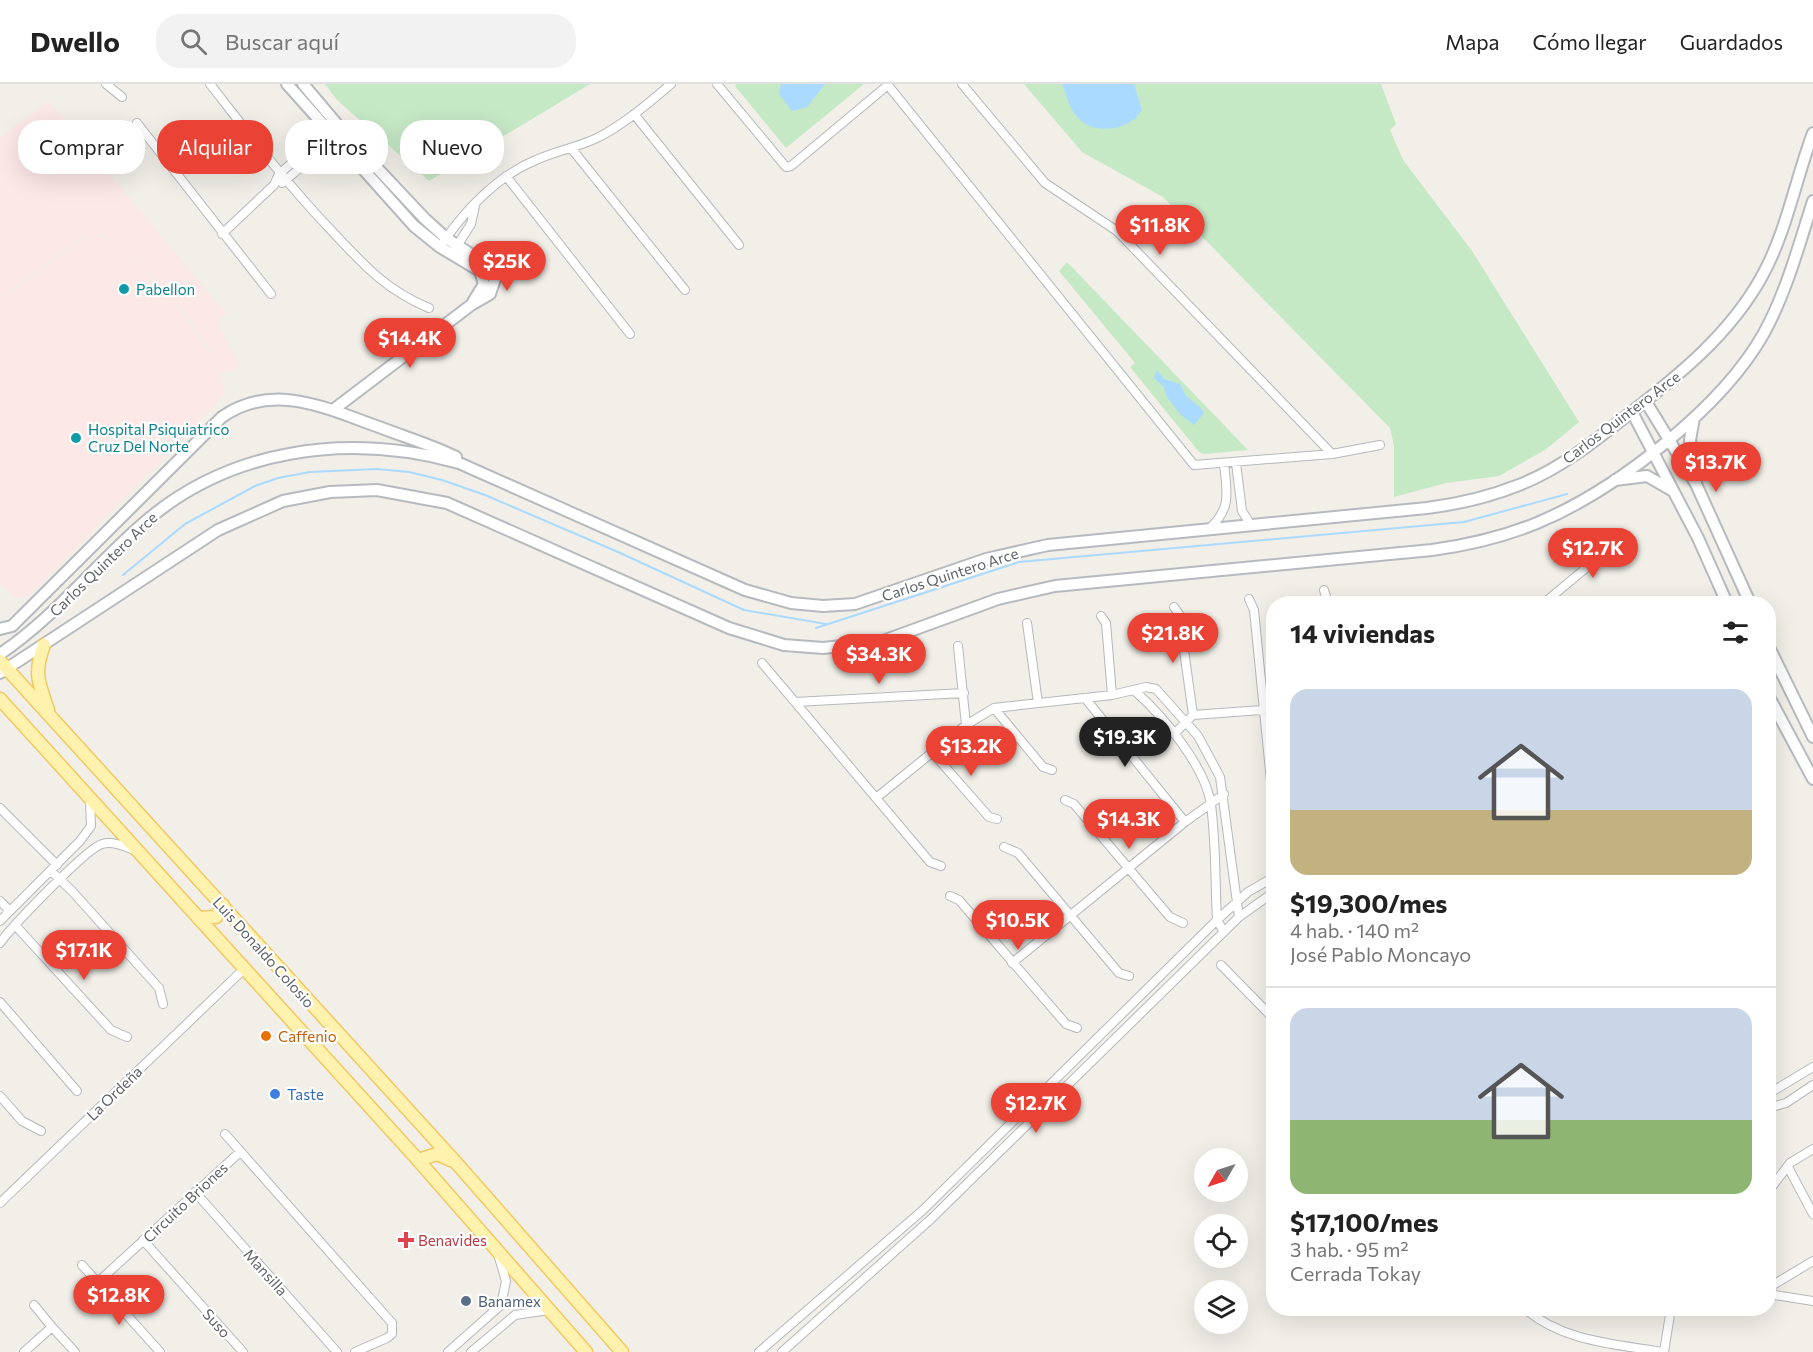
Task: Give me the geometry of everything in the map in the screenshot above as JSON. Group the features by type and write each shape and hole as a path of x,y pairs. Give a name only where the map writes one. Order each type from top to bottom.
{"main road":[{"path":"287,84 317,120"},
{"path":"303,84 334,120"},
{"path":"309,110 319,103"},
{"name":"Carlos Quintero Arce","path":"0,654 45,620 76,587 148,520 186,493 220,475 254,461 319,448 375,447 431,455 485,473 745,590 776,600 807,605 839,606 869,601 986,559 1038,547 1427,508 1475,500 1542,474 1595,440 1646,402 1696,360 1750,296 1778,240 1813,134"},
{"path":"366,174 414,226 443,242 475,267 483,277 481,291 471,305"},
{"path":"382,174 443,242"},
{"name":"Carlos Quintero Arce","path":"3,668 44,645 239,519 283,501 330,492 377,490 447,503 729,628 784,645 823,648 880,642 998,599 1055,586 1432,550 1486,541 1537,523 1612,481 1694,418 1726,387 1764,332 1813,201"},
{"path":"333,410 471,305 490,294 495,279 486,264 454,250"},
{"path":"0,629 12,626 229,412 255,402 281,398 308,402 445,451 485,473"},
{"path":"1646,402 1696,484 1747,596"},
{"path":"1632,412 1674,491 1724,596"},
{"path":"1694,418 1690,440 1696,484"},
{"path":"375,447 387,439 389,431"},
{"path":"1612,481 1647,476 1674,491"},
{"path":"76,587 82,558"},
{"path":"44,645 37,676 51,717"},
{"path":"1776,661 1813,737"},
{"name":"Luis Donaldo Colosio","path":"3,668 51,717 223,905 459,1166 622,1352"},
{"name":"Luis Donaldo Colosio","path":"0,699 418,1160 586,1352"},
{"path":"0,709 21,722"},
{"path":"1776,710 1813,779"},
{"path":"198,918 216,917 223,905"},
{"path":"418,1160 437,1154 459,1166"}],"street":[{"path":"105,84 122,97"},
{"path":"210,84 286,183 378,279 403,297 429,308"},
{"path":"443,242 461,218 506,176 533,161 597,138 634,114 671,84"},
{"path":"717,84 786,167 791,166 887,85 1193,464 1224,464 1332,454 1380,445"},
{"path":"962,84 1045,183 1117,231 1332,454"},
{"path":"634,114 740,245"},
{"path":"145,133 271,294"},
{"path":"571,148 685,290"},
{"path":"222,234 274,185 279,174 285,170"},
{"path":"274,185 286,183 295,174"},
{"path":"506,176 630,334"},
{"path":"454,250 471,224 476,205"},
{"path":"1236,463 1242,511 1251,525"},
{"path":"1209,529 1223,513 1227,493 1224,464"},
{"path":"1227,493 1239,491"},
{"path":"1552,596 1586,568 1632,541"},
{"path":"1324,590 1326,596"},
{"path":"1250,599 1254,610 1266,730"},
{"path":"1174,607 1179,614 1193,715"},
{"path":"1101,616 1106,623 1112,695"},
{"path":"1027,623 1038,703"},
{"path":"958,646 966,725"},
{"path":"762,663 930,862 941,866"},
{"path":"876,798 966,725 994,708 1112,695 1146,687 1156,689 1198,736 1213,760 1224,794 1235,903 1239,917"},
{"path":"1136,691 1174,734 1191,759 1211,803 1217,920 1224,932"},
{"path":"795,702 964,693"},
{"path":"1085,698 1185,822"},
{"path":"994,708 1043,767 1052,770"},
{"path":"1174,734 1193,715 1264,710"},
{"path":"933,753 989,816 997,819"},
{"path":"1012,963 1127,868 1224,794"},
{"path":"0,921 80,841 91,826 92,812 89,799"},
{"path":"1065,800 1074,804 1170,917 1183,923"},
{"path":"0,808 54,868 60,880 159,988 164,1004"},
{"path":"0,943 60,880 100,844 111,843 140,852"},
{"path":"1004,847 1018,853 1119,974 1129,976"},
{"path":"759,1352 923,1210 1217,920 1235,903 1266,881"},
{"path":"950,896 959,900 1066,1024 1077,1028"},
{"path":"782,1352 932,1219 1239,917 1266,898"},
{"path":"0,900 10,911"},
{"path":"15,925 111,1030 128,1037"},
{"path":"1221,965 1266,1012"},
{"name":"La Ordeña","path":"0,1203 244,969"},
{"path":"0,1002 77,1091"},
{"path":"1776,1089 1813,1067"},
{"path":"1776,1106 1786,1103 1813,1085"},
{"path":"1043,1092 1052,1101"},
{"path":"0,1096 22,1121 41,1131"},
{"path":"225,1134 240,1152"},
{"path":"1776,1182 1788,1167 1813,1149"},
{"name":"Circuito Briones","path":"98,1282 240,1152 392,1323 392,1334 387,1338 355,1352"},
{"path":"1788,1167 1813,1214"},
{"name":"Mansilla","path":"195,1192 336,1352"},
{"path":"923,1210 932,1219"},
{"name":"Suso","path":"143,1240 243,1352"},
{"path":"448,1352 501,1305 506,1281 498,1253"},
{"path":"1776,1283 1813,1261"},
{"path":"82,1265 160,1352"},
{"path":"1776,1295 1813,1301"},
{"path":"34,1305 75,1352"},
{"path":"471,1352 515,1315 549,1310"},
{"path":"805,1312 815,1324"},
{"path":"1536,1316 1563,1333 1583,1339 1663,1352 1670,1316"},
{"path":"24,1352 52,1327"}],"shaded area":[{"path":"48,101 64,120 23,120"},
{"path":"18,124 18,174 109,174 226,314 216,322 240,366 222,374 207,346 178,303 113,239 101,234 83,237 0,298 0,138"},
{"path":"95,235 113,240 177,304 216,363 225,391 215,405 30,595 16,598 0,582 0,469 17,484 0,468 0,299 79,396 1,299 84,238"}],"green space":[{"path":"325,84 590,84 504,136 504,120 400,120 400,155 388,145 388,120 360,120 337,100"},
{"path":"737,84 864,84 786,148 735,86"},
{"path":"1024,84 1381,84 1396,124 1390,130 1403,160 1472,251 1579,422 1545,450 1499,476 1446,483 1394,497 1394,446 1390,428 1163,197 1082,152"},
{"path":"421,174 441,174 429,181"},
{"path":"1067,262 1248,450 1204,454 1199,452 1130,367 1135,363 1059,271"}],"water":[{"path":"781,84 825,84 807,107 792,111 779,94"},
{"path":"1062,84 1134,84 1142,110 1137,117 1121,126 1103,129 1094,127 1086,124 1076,115"},
{"path":"1157,370 1164,379 1180,384 1186,396 1200,407 1204,413 1194,425 1180,414 1167,397 1164,387 1154,378"}],"waterway":[{"path":"123,575 185,524 255,486 278,478 310,472 377,469 409,472 442,480 485,495 618,552 744,610 826,624"},
{"path":"816,628 1019,562 1464,522 1567,494"}],"place":[{"name":"Pabellon","path":"124,289"},
{"name":"Hospital Psiquiatrico Cruz Del Norte","path":"76,438"},
{"name":"Caffenio","path":"266,1036"},
{"name":"Taste","path":"275,1094"},
{"name":"Benavides","path":"406,1240"},
{"name":"Banamex","path":"466,1301"}]}
